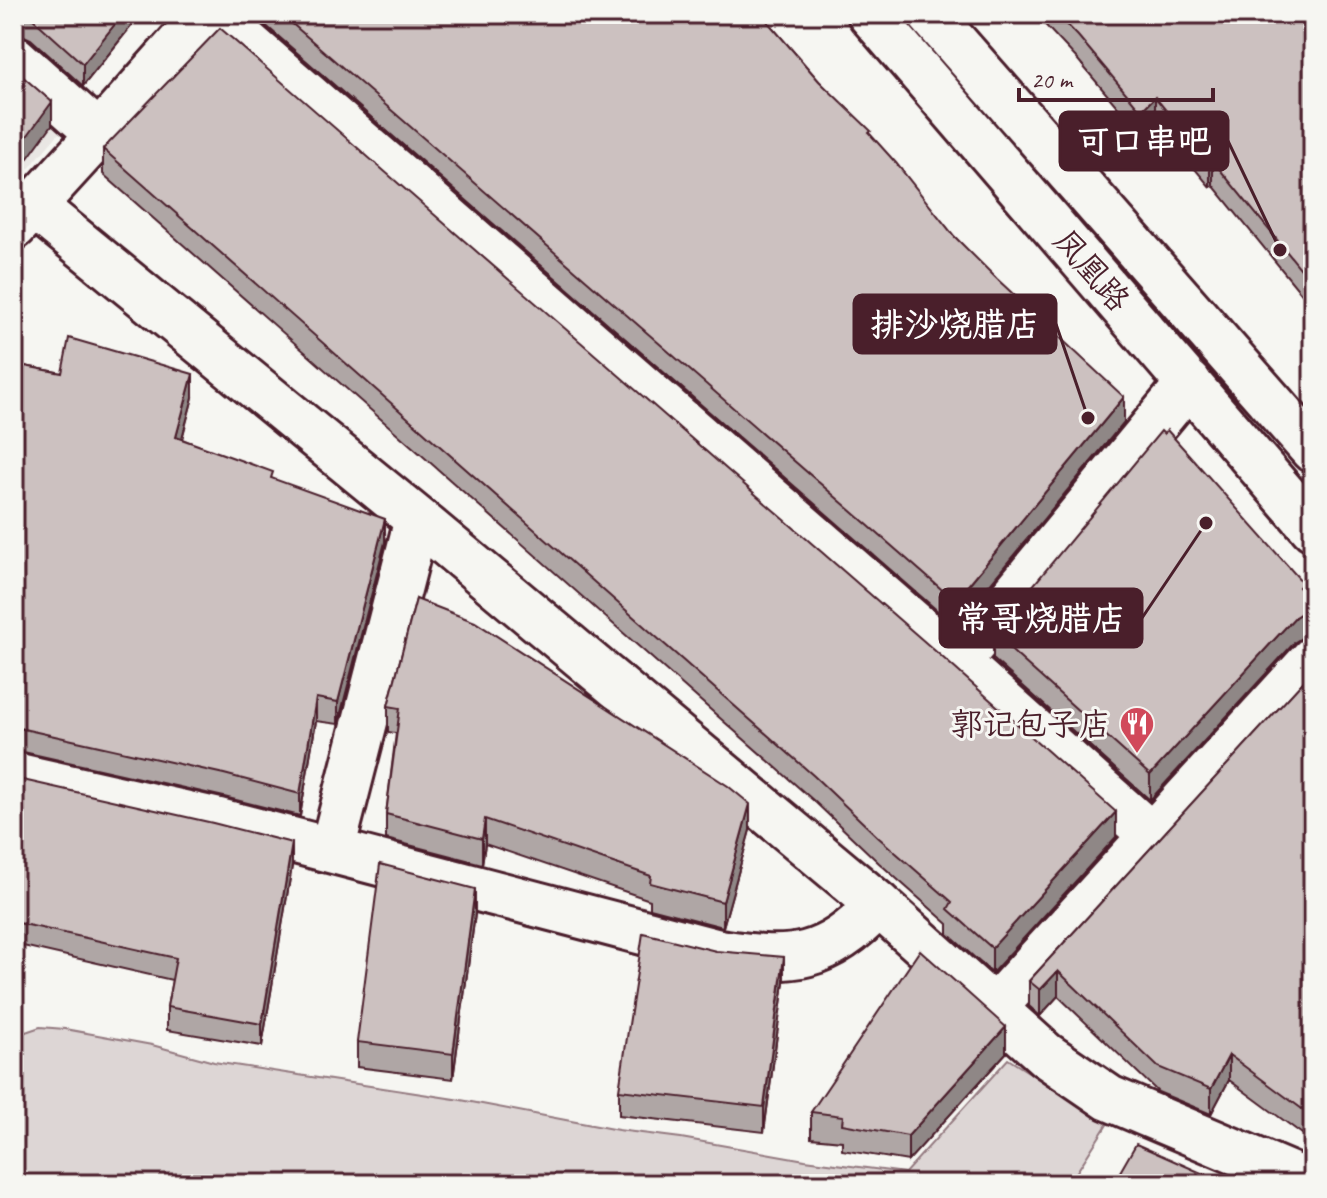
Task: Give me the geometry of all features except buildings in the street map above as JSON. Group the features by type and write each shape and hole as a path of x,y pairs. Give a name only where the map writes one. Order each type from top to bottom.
{"street":[{"path":"206,14 24,217 417,519 879,905 1046,1055 1109,1098 1312,1184"},
{"path":"214,14 958,662 1151,835"},
{"name":"凤凰路","path":"870,14 1313,528"},
{"name":"凤凰路","path":"930,14 1313,450"},
{"path":"14,58 99,134"},
{"path":"958,662 1189,383"},
{"path":"332,850 417,519"},
{"path":"993,1009 1313,659"},
{"path":"14,775 219,821 719,952 759,958 796,958 818,952 864,921 879,905"}],"shaded area":[{"path":"14,80 62,125 60,132 14,186"},
{"path":"40,1027 152,1045 214,1062 461,1100 618,1130 905,1173 1008,1059 1108,1123 1069,1184 14,1184 14,1036"}],"place":[{"name":"可口串吧","path":"1280,250"},
{"name":"排沙烧腊店","path":"1088,418"},
{"name":"常哥烧腊店","path":"1206,523"},
{"name":"郭记包子店","path":"1137,755"}]}
